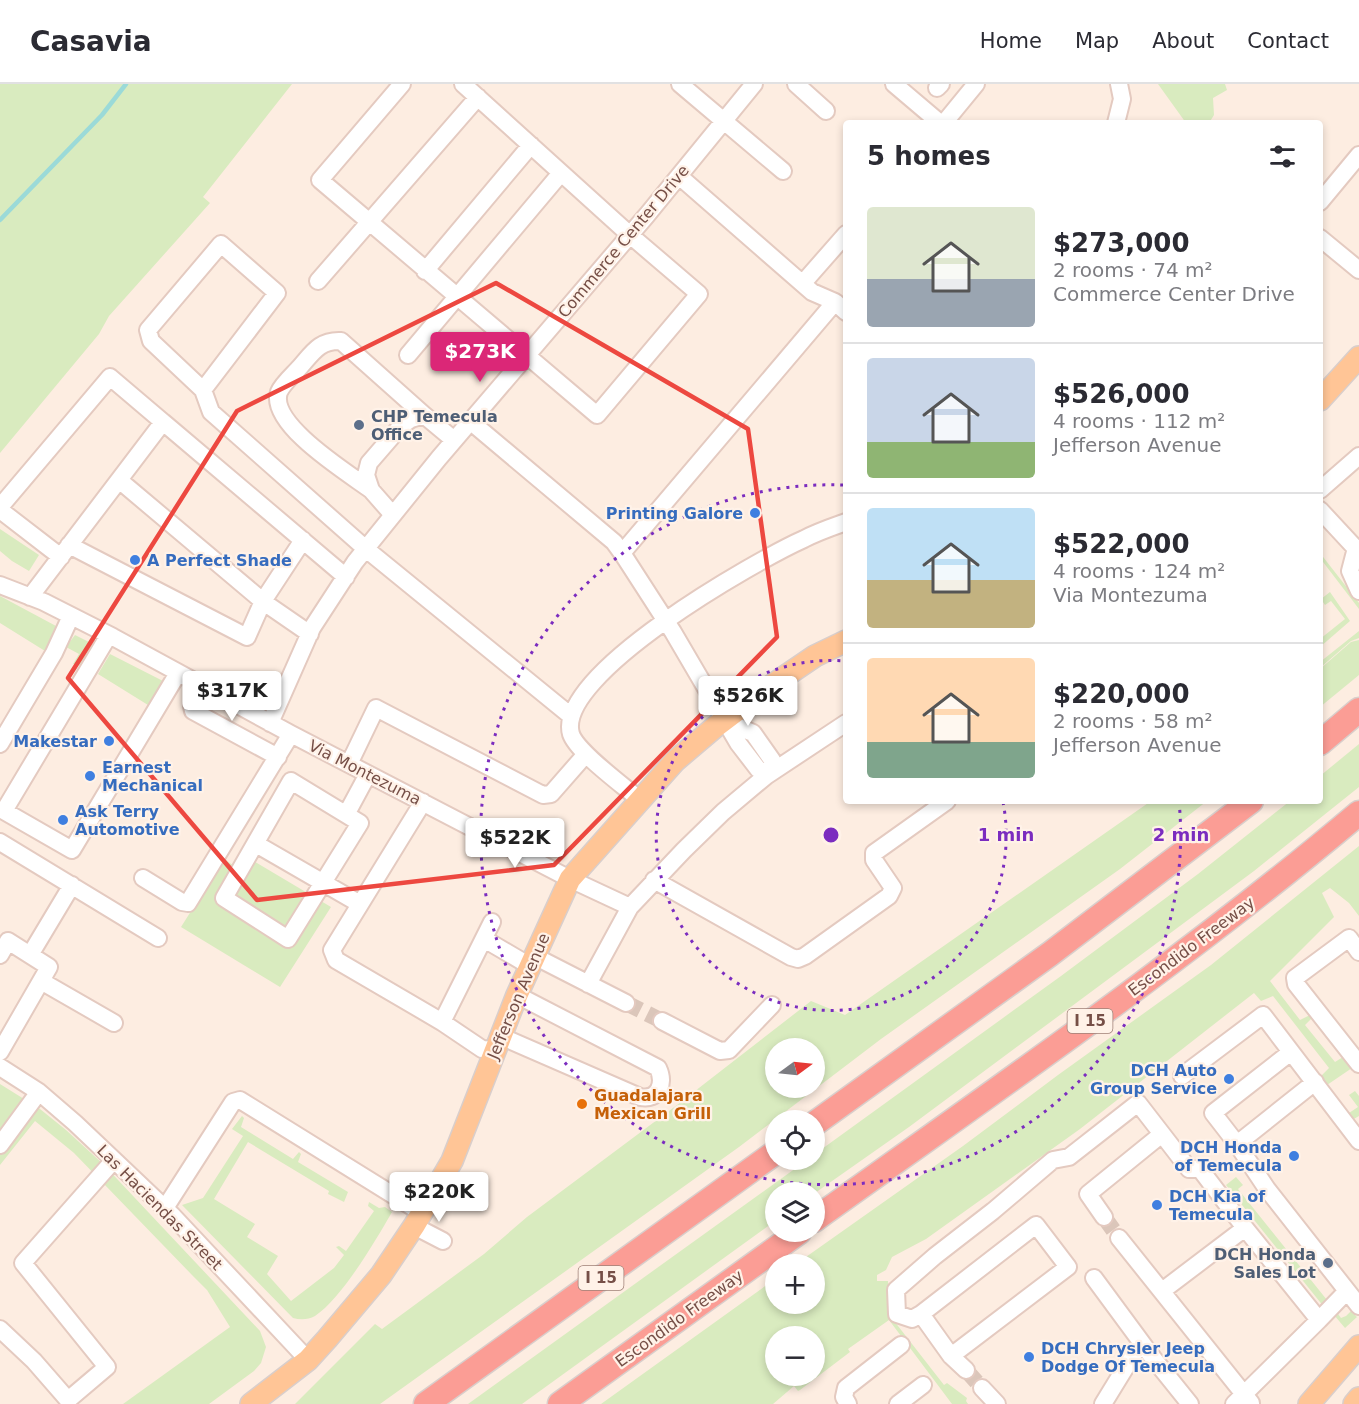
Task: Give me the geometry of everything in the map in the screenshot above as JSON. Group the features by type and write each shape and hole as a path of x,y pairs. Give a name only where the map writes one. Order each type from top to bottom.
{"highway":[{"path":"1323,740 1359,710"},
{"path":"825,1116 1050,954 1247,804"},
{"name":"Escondido Freeway","path":"825,1212 1094,1018 1272,885 1359,813"},
{"name":"I 15","path":"426,1404 765,1160"},
{"name":"Escondido Freeway","path":"560,1404 785,1242"}],"main road":[{"path":"1323,397 1359,357"},
{"name":"Jefferson Avenue","path":"251,1404 308,1360 363,1299 418,1220 452,1161 517,995 570,879 675,761 756,696 815,656 843,642"},
{"path":"1309,1404 1359,1346"},
{"path":"1354,1404 1359,1398"}],"street":[{"path":"402,84 320,180 525,357 597,415 699,294 463,84"},
{"path":"680,84 783,171"},
{"name":"Commerce Center Drive","path":"270,723 310,634 366,549 454,440 630,235 754,84"},
{"path":"796,84 826,111"},
{"path":"894,84 938,120"},
{"path":"945,120 976,84"},
{"path":"1117,120 1122,99 1119,84"},
{"path":"318,281 478,98"},
{"path":"425,271 531,145"},
{"path":"1323,198 1359,155"},
{"path":"408,355 561,173"},
{"path":"622,553 840,307 812,292 679,176"},
{"path":"803,283 843,237"},
{"path":"1323,240 1359,270"},
{"path":"203,390 277,293 221,244 148,330 151,341 203,390 211,412 366,549 571,716"},
{"path":"393,515 371,490 295,432 284,420 279,403 279,392 283,387 319,345 330,340 341,341 454,440"},
{"path":"303,540 263,601 247,637 65,551 0,508 110,376 163,422 303,540 346,577"},
{"path":"371,490 366,475 369,463 401,426 411,419 424,415"},
{"path":"470,421 614,542 665,620 724,721 758,769 771,772"},
{"path":"30,597 163,422"},
{"path":"1323,487 1359,456"},
{"path":"118,480 263,601 310,634"},
{"path":"1323,513 1357,550 1350,571 1359,591"},
{"path":"640,800 586,754 571,735 573,710 595,679 629,646 665,620 763,560 803,539 843,523"},
{"name":"Via Montezuma","path":"0,585 109,635 291,734 570,879 630,907"},
{"path":"0,744 54,653 71,616"},
{"path":"109,635 4,811 72,850 178,673"},
{"path":"203,687 192,706 193,711 278,757"},
{"path":"349,764 376,708 543,795 550,794 586,754"},
{"path":"588,984 630,907 654,880 723,812 771,772 843,725"},
{"path":"143,878 182,902 188,903 291,734"},
{"path":"347,813 368,774"},
{"path":"291,781 347,813 360,823 288,939 224,898 291,781"},
{"path":"423,802 332,950 336,960 442,1022 482,1049 497,1043 640,1097 654,1096 662,1075 658,1068 517,995"},
{"path":"654,880 798,959 889,896 893,888 874,860 874,853 943,804"},
{"path":"0,842 158,938"},
{"path":"256,843 360,904"},
{"path":"30,956 72,885"},
{"path":"442,1022 492,922"},
{"path":"1359,952 1349,938 1295,978 1296,984 1359,1064"},
{"path":"484,939 626,1003"},
{"path":"0,954 8,941 49,967 0,1052"},
{"path":"41,981 114,1023"},
{"path":"662,1021 720,1051 729,1050 772,1005"},
{"path":"1182,1076 1263,1015 1359,1141"},
{"path":"1119,1238 1162,1291 1243,1401 1318,1320 1347,1301 1213,1113 1292,1052"},
{"name":"Las Haciendas Street","path":"0,1067 39,1092 165,1208 308,1360"},
{"path":"1237,1144 1315,1082"},
{"path":"0,1145 39,1092"},
{"path":"165,1208 233,1102 240,1100 418,1220 443,1241"},
{"path":"951,1356 1068,1267 1036,1225 912,1319 897,1314 896,1290 1053,1160 1069,1157 1138,1102 1189,1169 1200,1169 1318,1320"},
{"path":"1104,1217 1088,1194 1162,1134"},
{"path":"0,1329 34,1361 69,1402 107,1366 23,1263 114,1160"},
{"path":"441,1179 468,1193"},
{"path":"1162,1291 1245,1228"},
{"path":"1094,1278 1190,1404"},
{"path":"921,1314 951,1356 966,1370"},
{"path":"1103,1404 1141,1342"},
{"path":"848,1404 844,1397 846,1388 901,1345"},
{"path":"898,1404 923,1385"},
{"path":"982,1388 997,1404"}],"highlighted area":[{"path":"496,283 748,429 777,637 554,865 257,900 68,678 237,411"}],"green space":[{"path":"0,84 292,84 203,197 210,203 109,316 99,334 0,453"},
{"path":"1158,84 1225,84 1227,90 1213,98 1214,115 1211,120 1184,120"},
{"path":"0,529 39,555 29,571 0,551"},
{"path":"1323,557 1359,603 1359,609 1323,562"},
{"path":"1330,592 1350,621 1323,644 1323,637 1345,619 1331,601 1325,605 1323,597"},
{"path":"0,596 56,626 45,651 0,623"},
{"path":"1359,631 1359,638 1351,641 1323,665 1323,660"},
{"path":"75,635 93,644 82,666 73,664 79,654 66,647"},
{"path":"1359,640 1359,675 1323,705 1323,666 1351,642"},
{"path":"110,654 163,681 148,705 98,674"},
{"path":"1359,744 1359,787 1254,871 909,1127 825,1186 825,1182 776,1182 793,1170 825,1170 825,1147 1061,976 1198,874 1286,804 1323,804 1323,774"},
{"path":"1147,804 1203,804 1120,869 881,1039 825,1082 825,1038 765,1038 765,1098 803,1098 788,1110 765,1110 765,1127 380,1404 295,1404 375,1324 382,1329 484,1254 527,1217 811,1001 845,1015"},
{"path":"1359,846 1359,916 1349,903 1330,888 1322,893 1334,917 1270,981 1300,1020 1310,1015 1312,1018 1305,1025 1335,1062 1343,1057 1352,1068 1327,1085 1320,1077 1329,1068 1273,996 1261,1001 1254,993 1080,1129 926,1239 892,1257 886,1270 877,1275 877,1281 888,1281 891,1317 944,1385 947,1383 967,1398 968,1404 952,1404 889,1320 848,1349 850,1352 825,1371 825,1326 765,1326 765,1386 794,1386 773,1404 601,1404 765,1286 765,1314 825,1314 825,1254 810,1254 963,1146 1211,965"},
{"path":"245,856 331,907 280,987 181,927 224,859 237,868"},
{"path":"0,1084 40,1109 103,1164 260,1331 266,1347 261,1363 254,1371 209,1404 123,1404 230,1327 207,1290 74,1153 35,1121 0,1165"},
{"path":"1355,1091 1359,1096 1359,1116 1352,1120 1349,1113 1358,1107 1349,1095"},
{"path":"242,1116 244,1118 241,1127 293,1159 299,1152 301,1154 298,1162 348,1192 344,1202 248,1142 214,1199 255,1224 247,1237 278,1256 267,1274 291,1301 334,1268 344,1255 336,1247 339,1246 346,1251 374,1211 368,1206 369,1202 392,1212 347,1283 325,1308 310,1318 293,1318 182,1205 203,1198 243,1136 232,1129"},
{"path":"1236,1177 1243,1185 1238,1189 1327,1300 1324,1307 1226,1185"},
{"path":"765,1190 765,1228 522,1404 468,1404"},
{"path":"1336,1311 1341,1318 1351,1311 1357,1317 1345,1328 1334,1315"},
{"path":"794,1386 805,1386 800,1390 798,1391"}],"waterway":[{"path":"0,220 102,115 126,84"}],"tunnel":[{"path":"626,1003 662,1021"},
{"path":"1104,1217 1119,1238"},
{"path":"966,1370 982,1388"}],"place":[{"name":"CHP Temecula Office","path":"359,425"},
{"name":"Printing Galore","path":"755,513"},
{"name":"A Perfect Shade","path":"135,560"},
{"name":"Makestar","path":"109,741"},
{"name":"Earnest Mechanical","path":"90,776"},
{"name":"Ask Terry Automotive","path":"63,820"},
{"name":"DCH Auto Group Service","path":"1229,1079"},
{"name":"Guadalajara Mexican Grill","path":"582,1104"},
{"name":"DCH Honda of Temecula","path":"1294,1156"},
{"name":"DCH Kia of Temecula","path":"1157,1205"},
{"name":"DCH Honda Sales Lot","path":"1328,1263"},
{"name":"DCH Chrysler Jeep Dodge Of Temecula","path":"1029,1357"}]}
